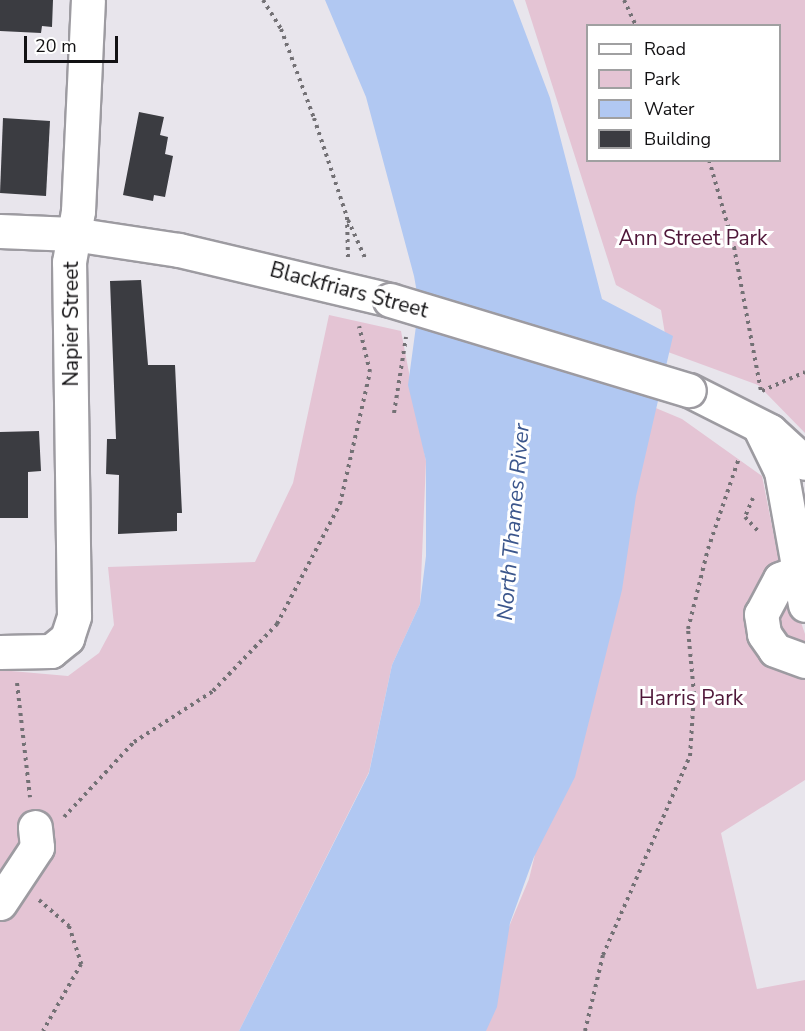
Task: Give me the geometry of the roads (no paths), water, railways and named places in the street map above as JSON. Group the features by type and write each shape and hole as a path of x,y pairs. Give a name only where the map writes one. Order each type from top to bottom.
{"street":[{"name":"Napier Street","path":"8,664 60,645 72,627 75,607 69,262 73,234 88,0"},
{"name":"Blackfriars Street","path":"0,231 73,234 353,287 757,413 805,463"},
{"path":"757,413 782,471 805,605"},
{"path":"800,570 770,590 762,625 775,650 805,661"},
{"path":"7,892 38,847 35,827"}],"water":[{"name":"North Thames River","path":"325,0 513,0 550,98 602,299 673,336 636,496 622,590 575,777 534,857 510,923 497,1007 486,1031 239,1031 369,773 392,665 420,604 426,556 426,461 408,385 419,304 414,276 366,97"}],"park label":[{"name":"Ann Street Park","path":"693,238"},
{"name":"Harris Park","path":"691,698"}]}
